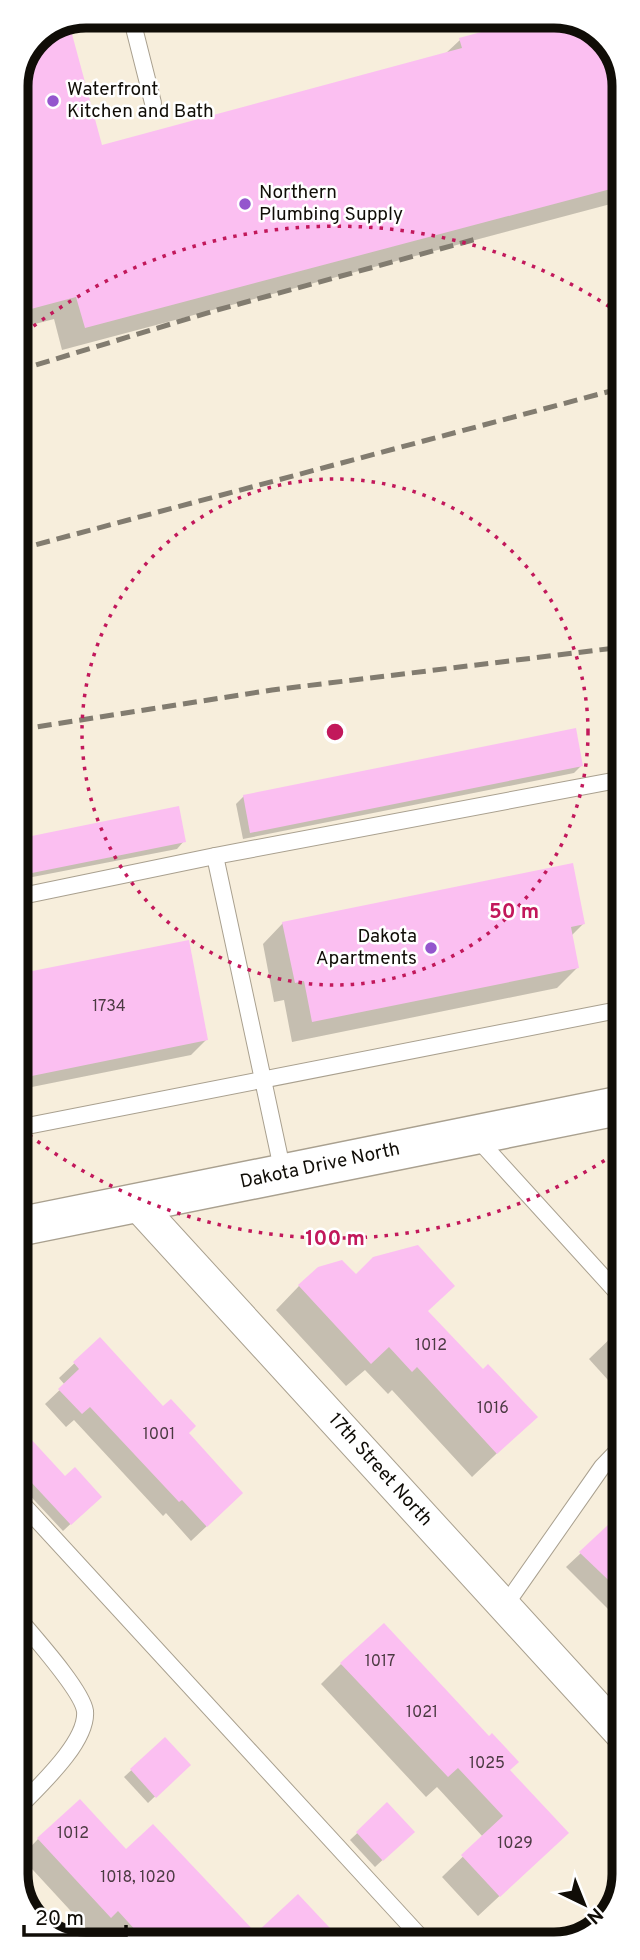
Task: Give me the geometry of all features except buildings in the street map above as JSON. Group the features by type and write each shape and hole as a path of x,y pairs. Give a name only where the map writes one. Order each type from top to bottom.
{"street":[{"name":"Dakota Drive North","path":"28,1225 612,1107"},
{"name":"17th Street North","path":"136,1203 612,1724"}],"lane":[{"path":"134,28 153,103"},
{"path":"28,895 215,856 612,781"},
{"path":"215,856 283,1173"},
{"path":"28,1126 612,1011"},
{"path":"473,1134 612,1287"},
{"path":"504,1606 612,1457"},
{"path":"28,1510 417,1932"},
{"path":"28,1630 65,1674 85,1709 83,1726 64,1758 28,1797"}],"railway":[{"path":"28,367 217,310 480,238"},
{"path":"28,547 612,391"},
{"path":"28,728 272,690 612,648"}],"place":[{"name":"Waterfront Kitchen and Bath","path":"53,101"},
{"name":"Northern Plumbing Supply","path":"245,204"},
{"name":"Dakota Apartments","path":"431,948"}]}
